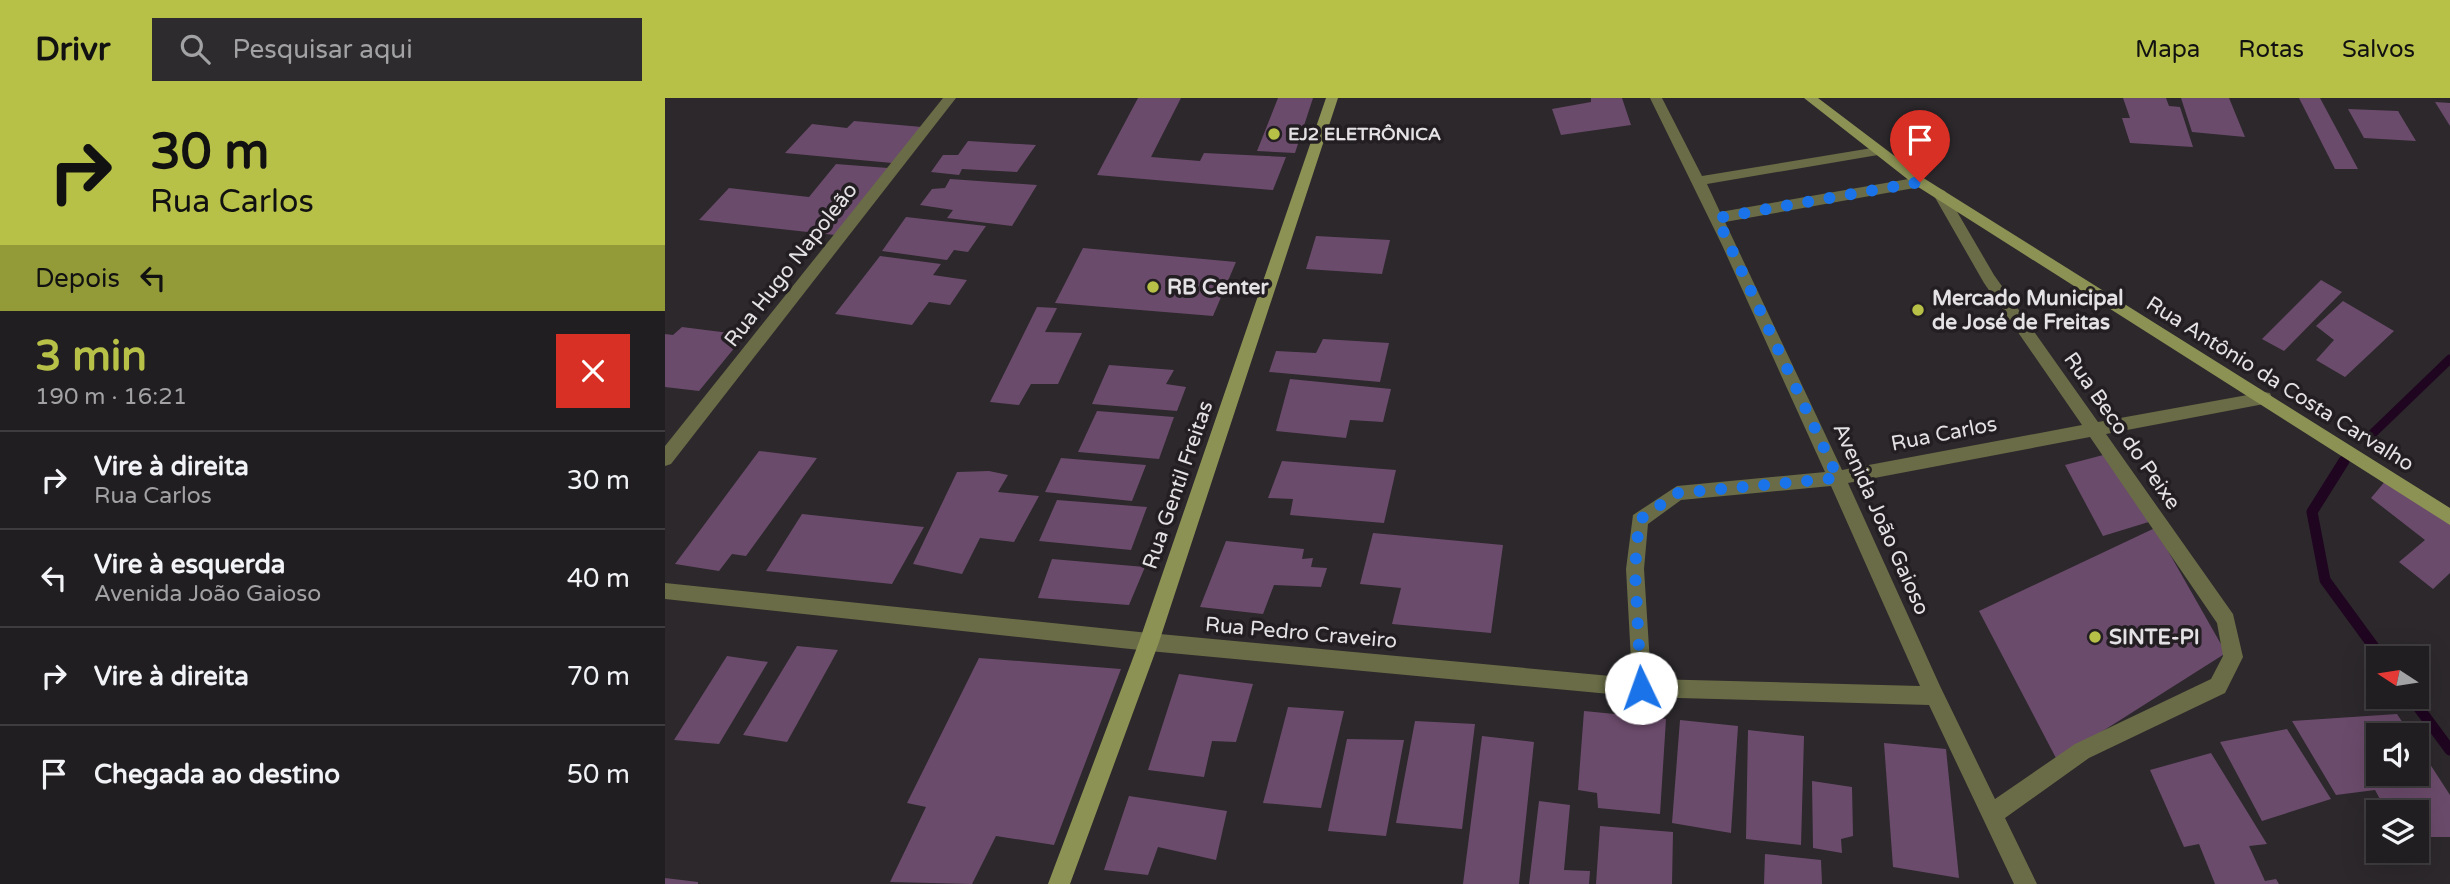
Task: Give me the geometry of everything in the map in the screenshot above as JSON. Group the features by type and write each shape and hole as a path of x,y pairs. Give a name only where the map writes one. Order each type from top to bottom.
{"main road":[{"name":"Rua Gentil Freitas","path":"1059,884 1149,642 1332,98"},
{"name":"Rua Antônio da Costa Carvalho","path":"1810,98 1920,182 2450,517"}],"street":[{"name":"Rua Hugo Napoleão","path":"665,459 950,98"},
{"name":"Avenida João Gaioso","path":"1656,98 1717,218 1838,478 1935,696 2026,884"},
{"path":"1699,181 1878,151"},
{"path":"1717,218 1920,182"},
{"name":"Rua Beco do Peixe","path":"1940,194 1989,279 2227,620 2233,657 2218,686 2082,751 1992,814"},
{"name":"Rua Carlos","path":"1641,688 1635,569 1639,520 1677,493 1838,478 2264,398"},
{"name":"Rua Pedro Craveiro","path":"665,591 1149,642 1641,688 1935,696"}],"building":[{"path":"1138,98 1181,98 1151,157 1200,161 1204,153 1286,157 1273,190 1097,175"},
{"path":"1278,98 1313,98 1295,153 1257,151"},
{"path":"1591,98 1622,98 1631,125 1561,135 1552,109 1591,102"},
{"path":"2123,98 2166,98 2169,106 2180,107 2193,147 2130,143 2122,118 2130,118"},
{"path":"2181,98 2229,98 2245,137 2192,132"},
{"path":"2299,98 2320,98 2358,169 2335,169"},
{"path":"2435,102 2450,103 2450,126"},
{"path":"2348,109 2398,111 2416,141 2364,138"},
{"path":"854,121 922,127 892,163 785,153 812,124 847,128"},
{"path":"968,141 1036,145 1017,172 962,169 959,175 931,172 943,155 958,155"},
{"path":"836,164 888,168 835,235 699,220 729,188 809,197"},
{"path":"950,179 1037,185 1012,226 947,218 953,210 920,205 932,189 945,188"},
{"path":"906,217 986,226 968,252 954,250 947,260 882,251"},
{"path":"1316,236 1390,240 1382,274 1306,269"},
{"path":"1083,248 1236,262 1213,316 1055,303"},
{"path":"880,256 941,264 933,275 967,280 950,305 929,302 912,325 835,314"},
{"path":"2321,280 2342,292 2284,351 2262,339"},
{"path":"2343,301 2394,331 2345,377 2316,360 2334,340 2316,326"},
{"path":"1037,307 1057,308 1045,332 1082,333 1058,384 1031,384 1019,405 990,402"},
{"path":"682,327 745,335 699,391 665,387 665,334 673,335"},
{"path":"1323,339 1389,343 1380,382 1269,372 1276,351 1316,353"},
{"path":"1109,365 1174,370 1166,384 1186,387 1177,411 1092,404"},
{"path":"1290,379 1391,389 1383,422 1350,420 1346,438 1276,431"},
{"path":"1097,411 1174,417 1159,459 1078,452"},
{"path":"759,451 817,458 746,556 732,554 719,571 675,564"},
{"path":"2107,454 2152,521 2103,536 2065,465"},
{"path":"1061,458 1146,465 1132,501 1045,492"},
{"path":"1282,461 1396,470 1384,523 1290,515 1293,499 1268,498"},
{"path":"989,471 1008,475 998,492 1039,496 1014,542 980,538 962,574 913,564 957,472"},
{"path":"2387,479 2450,521 2450,573 2433,589 2399,562 2425,540 2371,498"},
{"path":"1057,500 1147,507 1131,550 1039,541"},
{"path":"802,514 924,527 892,584 766,571"},
{"path":"2155,528 2226,653 2057,760 1979,611"},
{"path":"1373,533 1503,545 1491,633 1392,624 1401,588 1360,584"},
{"path":"1226,541 1304,549 1302,559 1313,558 1311,567 1327,568 1321,587 1274,585 1263,614 1200,607"},
{"path":"1052,559 1145,567 1129,605 1038,598"},
{"path":"797,646 838,650 787,742 743,735"},
{"path":"727,656 768,662 719,744 674,740"},
{"path":"979,658 1121,669 1054,845 996,836 972,884 890,882 926,807 907,803"},
{"path":"1179,674 1253,684 1236,742 1212,741 1204,777 1148,770"},
{"path":"1288,707 1344,711 1321,808 1263,803"},
{"path":"1584,711 1666,719 1660,814 1598,808 1597,793 1578,790"},
{"path":"2397,714 2403,723 2366,723 2366,786 2429,786 2429,763 2450,795 2450,837 2429,837 2429,800 2380,800 2375,790 2336,795 2292,721"},
{"path":"1680,720 1738,726 1731,833 1672,823"},
{"path":"1415,721 1475,724 1462,829 1396,823"},
{"path":"2287,729 2331,799 2262,821 2220,742"},
{"path":"1748,730 1804,736 1801,845 1746,839"},
{"path":"1482,736 1534,742 1519,884 1463,884"},
{"path":"1347,739 1404,740 1386,836 1328,831"},
{"path":"1884,743 1946,749 1959,878 1893,867"},
{"path":"2211,753 2267,844 2249,846 2265,881 2276,879 2279,884 2215,884 2199,844 2184,847 2150,770"},
{"path":"1812,781 1852,787 1853,836 1841,839 1842,853 1813,848"},
{"path":"1129,796 1227,811 1216,860 1158,847 1148,875 1104,870"},
{"path":"1539,801 1570,805 1564,870 1590,871 1589,884 1529,884"},
{"path":"1600,826 1673,832 1672,884 1596,884"},
{"path":"1765,854 1821,860 1822,884 1764,884"},
{"path":"665,878 698,882 698,884 665,884"}],"waterway":[{"path":"2368,438 2450,359"},
{"path":"2344,461 2312,512 2325,580 2373,646"},
{"path":"2420,709 2450,750"}],"place":[{"name":"EJ2 ELETRÔNICA","path":"1274,134"},
{"name":"RB Center","path":"1153,287"},
{"name":"Mercado Municipal de José de Freitas","path":"1918,310"},
{"name":"SINTE-PI","path":"2095,637"}],"route":[{"path":"1641,688 1635,569 1639,520 1677,493 1838,478 1717,218 1920,182"}]}
